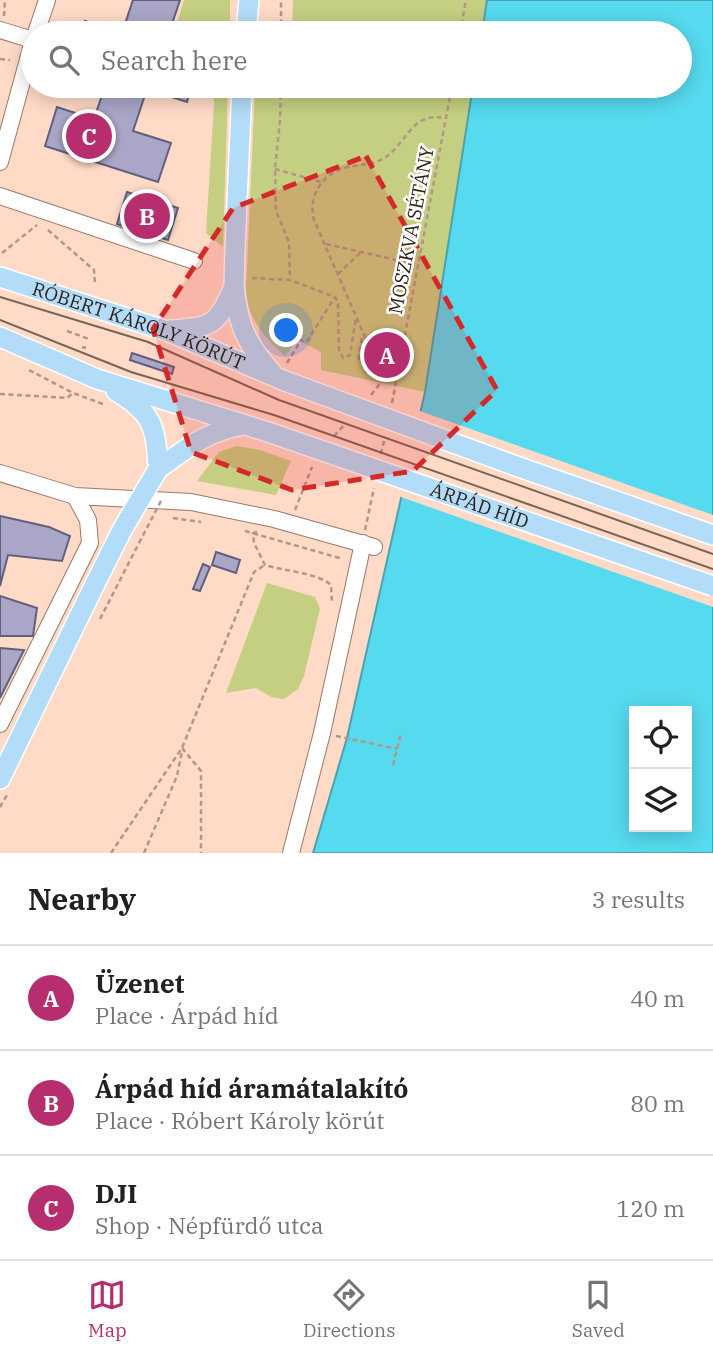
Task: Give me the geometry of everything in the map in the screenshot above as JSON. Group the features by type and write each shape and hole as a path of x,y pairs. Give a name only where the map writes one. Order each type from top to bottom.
{"main road":[{"path":"247,21 249,0"},
{"path":"241,98 235,249 240,281 238,316 246,339 282,374 516,466 713,535"},
{"name":"RÓBERT KÁROLY KÖRÚT","path":"2,278 167,331 282,374"},
{"path":"167,331 202,328 215,322 240,281"},
{"path":"0,337 97,379 246,425"},
{"path":"97,379 131,400 146,413 157,446 158,469"},
{"path":"0,779 122,530 158,469 209,434 246,425"},
{"name":"ÁRPÁD HÍD","path":"246,425 713,586"}],"street":[{"path":"40,21 47,0"},
{"path":"0,30 21,36"},
{"path":"0,162 21,84"},
{"path":"0,196 194,261"},
{"path":"0,474 75,496 191,502 290,523 368,545 357,563 322,733 290,853"},
{"path":"0,724 90,543 88,520 75,496"}],"path":[{"path":"281,21 282,0"},
{"path":"462,21 466,0"},
{"path":"281,98 275,169 276,211 289,242 290,280"},
{"name":"MOSZKVA SÉTÁNY","path":"390,412 450,98"},
{"path":"386,375 369,346 337,275 313,214 314,197 321,182 338,170 367,165 386,157 418,121 434,116 446,118"},
{"path":"275,169 321,182"},
{"path":"2,253 40,223 43,210"},
{"path":"47,230 94,270 94,284"},
{"path":"325,244 418,265"},
{"path":"337,275 361,252"},
{"path":"240,281 290,280 336,298 347,298"},
{"path":"336,298 339,350 343,358 349,355 356,318"},
{"path":"282,374 301,340 306,343 336,298"},
{"path":"67,331 89,339"},
{"path":"359,360 363,332"},
{"path":"366,373 369,346"},
{"path":"0,394 68,398 73,393 26,368"},
{"path":"379,464 387,425"},
{"path":"253,533 290,523 315,459"},
{"path":"368,545 376,477"},
{"path":"139,543 162,499"},
{"path":"145,515 158,517"},
{"path":"171,518 209,523"},
{"path":"242,530 357,563"},
{"path":"253,533 254,544 265,565 285,572 324,579 331,585 334,596 331,608"},
{"path":"111,853 182,748 254,572 265,565"},
{"path":"393,765 401,733"},
{"path":"339,737 397,749"},
{"path":"144,853 177,776 182,748"},
{"path":"182,748 201,771 201,853"}],"highlighted area":[{"path":"366,156 497,390 413,471 292,490 191,452 153,329 233,208"}],"green space":[{"path":"184,0 230,0 230,21 178,21"},
{"path":"293,0 487,0 484,21 292,21"},
{"path":"213,98 228,98 223,247 206,233"},
{"path":"254,98 471,98 425,392 321,370 321,352 298,340 285,356 254,320 246,292"},
{"path":"236,446 260,450 291,461 276,495 197,481 219,452"},
{"path":"267,583 315,597 320,609 304,676 298,689 284,699 271,697 256,688 226,693"}],"water":[{"path":"487,0 713,0 713,853 313,853 347,738 425,392 471,98 692,98 692,21 484,21"}],"pier":[{"path":"417,410 713,515 713,607 398,496"}],"building":[{"path":"133,0 180,0 173,21 126,21"},
{"path":"101,98 144,98 133,131 171,143 158,182 45,146 57,107 94,119"},
{"path":"127,192 178,208 168,240 117,224"},
{"path":"132,353 174,367 172,374 130,360"},
{"path":"0,516 49,527 70,536 62,561 8,555 0,586"},
{"path":"216,552 240,560 236,573 212,565"},
{"path":"203,564 210,567 200,591 193,589"},
{"path":"0,596 37,608 33,636 0,636"},
{"path":"0,648 24,650 0,698"}],"tram line":[{"path":"0,297 148,342 279,400 713,554"},
{"path":"0,320 131,372 274,415 713,569"}],"place":[{"name":"DJI","path":"89,136"},
{"name":"Árpád híd áramátalakító","path":"147,216"},
{"name":"Üzenet","path":"387,355"}]}
